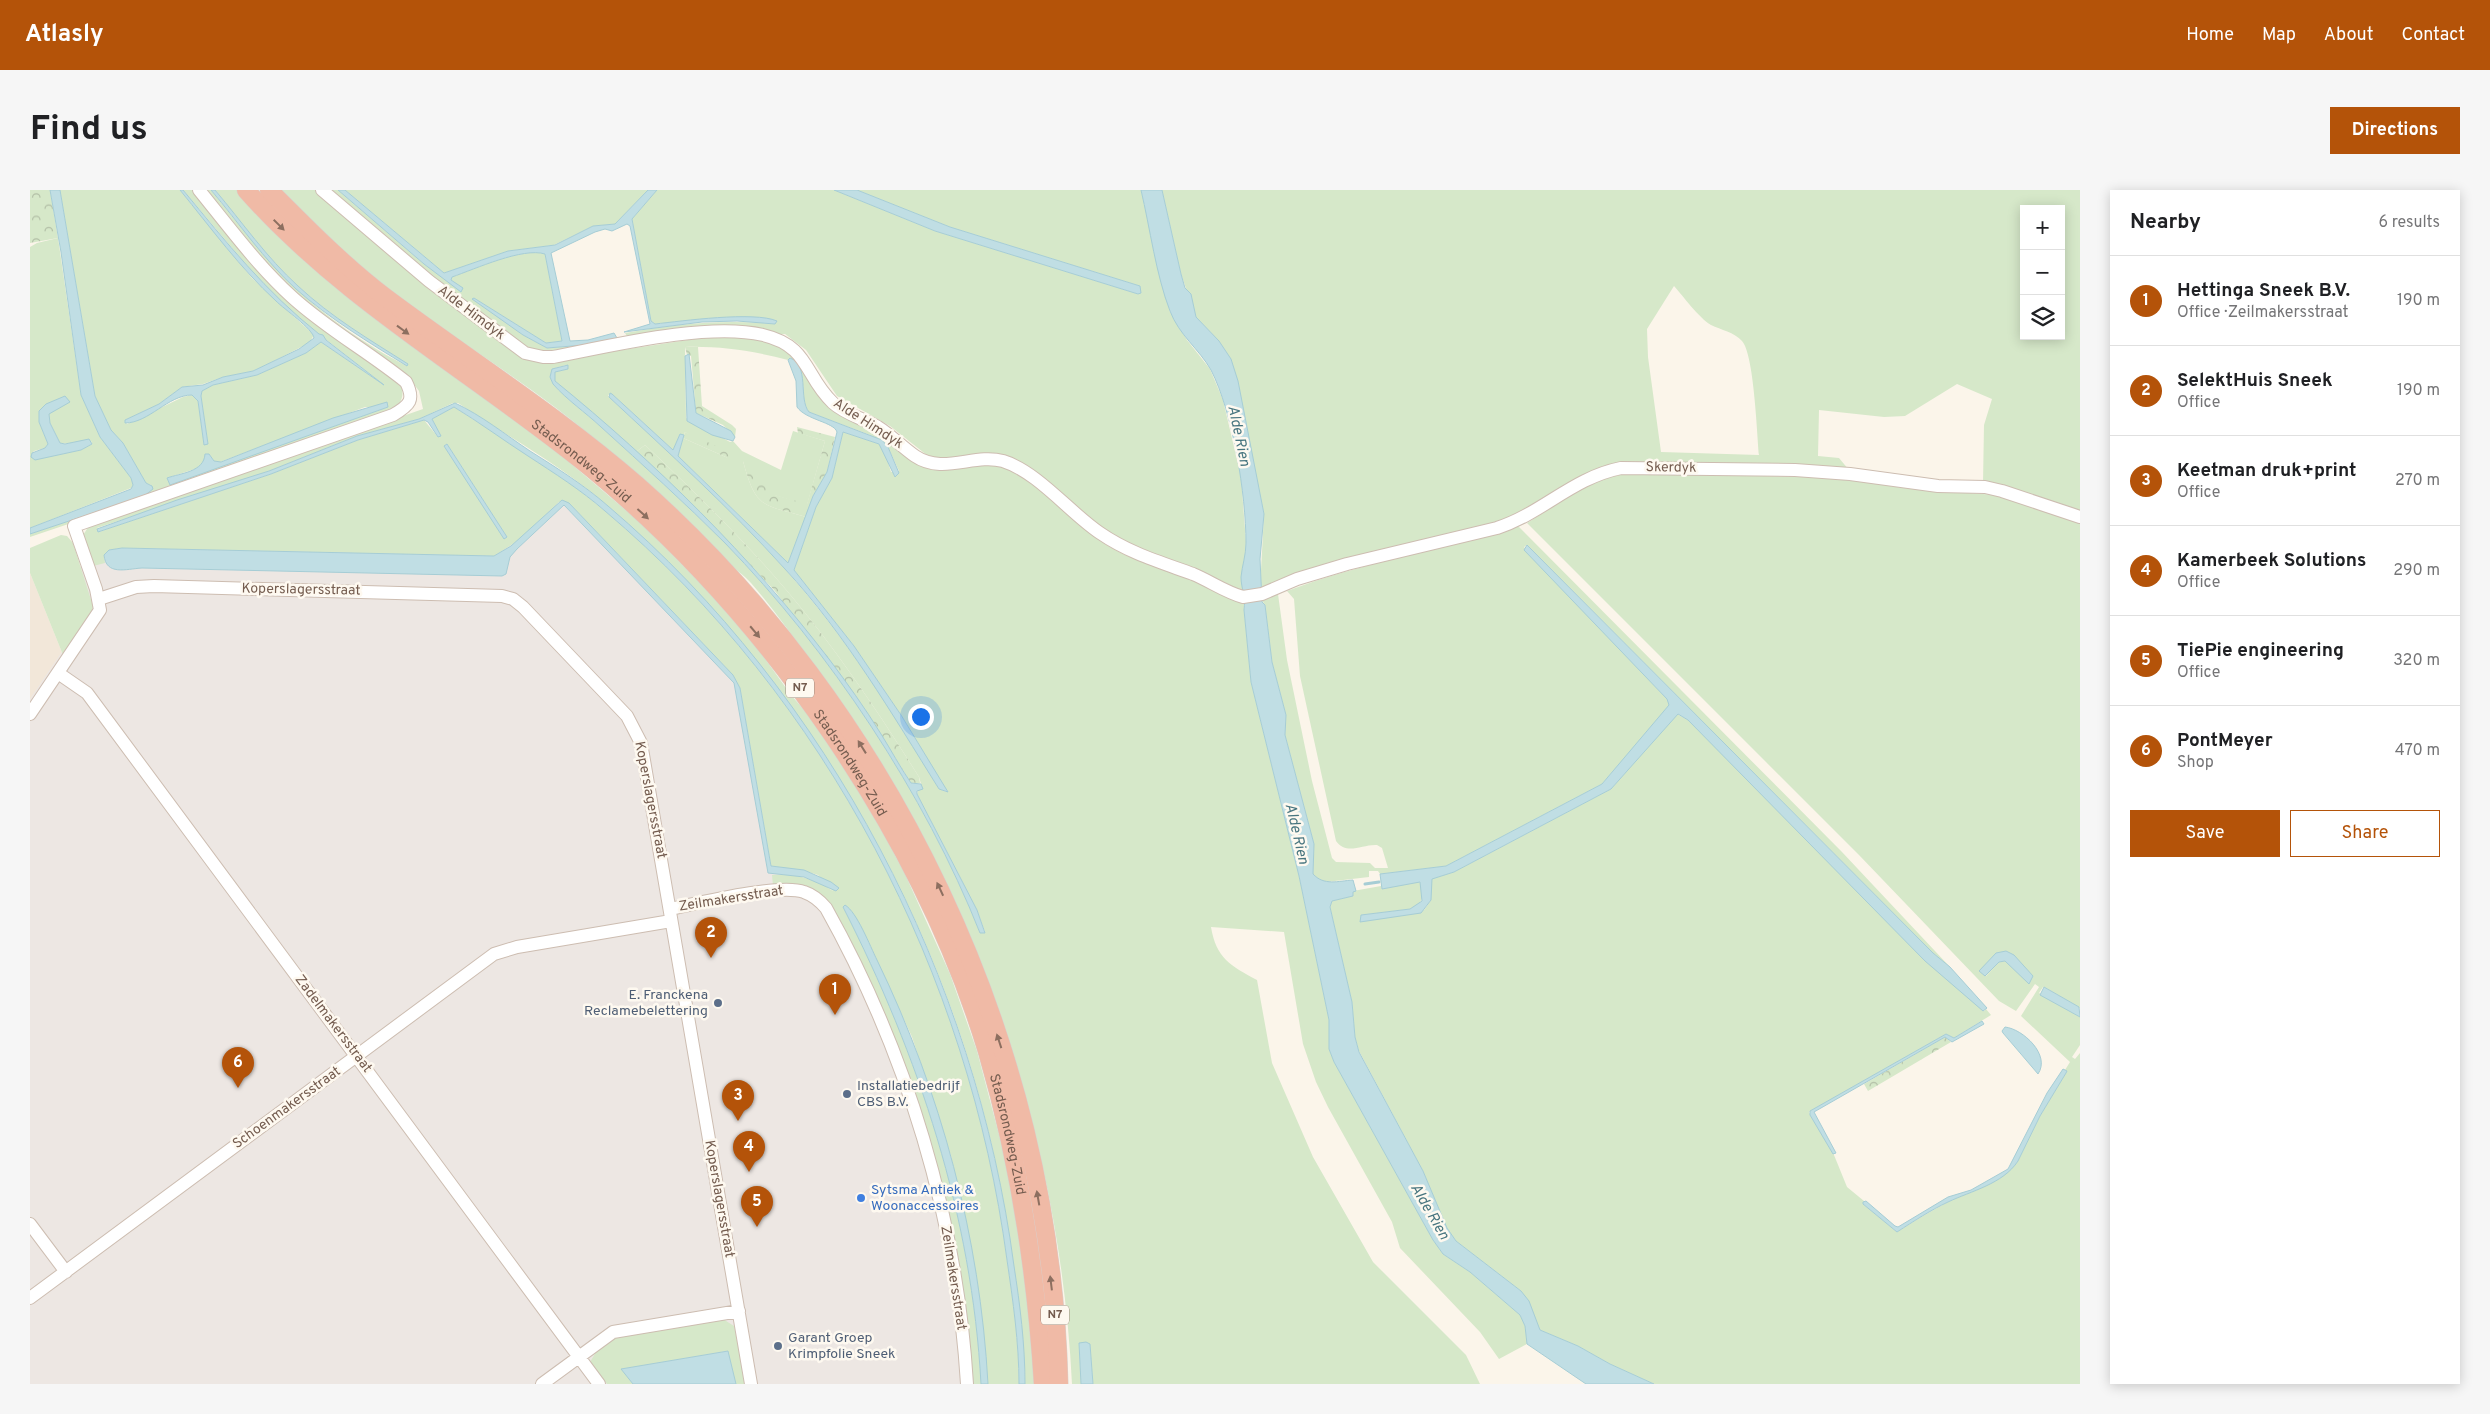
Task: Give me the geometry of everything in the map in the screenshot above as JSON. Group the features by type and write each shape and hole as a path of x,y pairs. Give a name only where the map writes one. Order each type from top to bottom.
{"highway":[{"name":"Stadsrondweg-Zuid","path":"246,190 290,236 375,310 591,468 670,539 757,634 801,690 845,753 884,820 938,923 986,1048 1015,1160 1030,1246 1039,1321 1043,1384"},
{"name":"Stadsrondweg-Zuid","path":"269,190 311,231 383,295 562,423 680,525 771,624 816,681 861,745 929,864 954,918 979,982 1018,1100 1047,1246 1055,1312 1059,1384"}],"street":[{"path":"30,714 100,610 99,599 74,526 394,415 404,409 410,401 411,393 406,382 331,328 292,297 260,265 199,190"},
{"name":"Alde Himdyk","path":"322,190 429,281 525,352 543,357 553,357 710,332 751,333 770,337 797,351 826,395 835,405 879,428 916,457 942,465 993,460 1010,464 1028,475 1079,517 1120,546 1153,561 1194,575 1232,594 1253,596 1279,588"},
{"name":"Skerdyk","path":"1279,588 1297,580 1347,564 1519,521 1582,481 1606,471 1622,468 1795,470 1850,474 1938,486 1985,487 2080,517"},
{"name":"Koperslagersstraat","path":"99,599 136,587 154,586 487,594 513,599 523,607 627,716 636,730 641,743 751,1384"},
{"name":"Zadelmakersstraat","path":"58,672 87,693 599,1384"},
{"name":"Zeilmakersstraat","path":"671,915 779,889 805,892 818,899 826,908 881,1020 918,1124 950,1253 958,1299 966,1384"},
{"name":"Schoenmakersstraat","path":"30,1298 502,950 671,915"},
{"path":"30,1224 66,1272"},
{"path":"542,1384 613,1332 739,1311"}],"shaded area":[{"path":"563,503 735,683 769,866 795,872 896,1011 984,1384 30,1384 30,699 69,641 44,576 110,559"},
{"path":"30,573 63,655 30,700"}],"green space":[{"path":"30,190 50,190 58,238 30,243"},
{"path":"60,190 180,190 252,278 314,335 309,343 253,371 223,377 203,384 182,387 159,404 125,420 127,424 183,397 192,395 198,401 204,444 208,444 201,396 202,391 213,385 257,375 306,353 321,342 384,385 292,313 270,293 183,190 194,190 244,252 400,383 402,387 401,400 395,410 237,467 30,537 30,534 68,521 151,485 146,483 123,443 111,430 95,396","holes":["365,407 388,407 170,484 167,478 201,467 209,454 214,461 220,462"]},
{"path":"204,190 211,190 251,240 283,275 333,319 362,340 407,366 337,318 298,286 265,252 215,190 237,190 280,234 389,329 549,445 642,524 721,604 756,646 791,695 812,719 872,812 905,874 950,974 977,1051 1012,1184 1029,1304 1035,1384 1025,1384 1016,1289 999,1178 971,1069 933,962 886,860 829,763 764,671 690,585 592,492 555,465 458,403 453,403 419,419 357,436 269,471 97,528 99,532 271,474 358,440 424,420 438,437 440,435 432,419 454,407 550,470 605,511 684,585 756,667 820,755 875,849 922,947 959,1049 988,1154 1007,1260 1017,1338 1019,1384 988,1384 977,1280 951,1156 912,1037 865,935 843,907 895,1021 918,1079 937,1138 966,1260 976,1321 981,1384 972,1384 932,1153 830,905 773,886 772,875 789,875 811,880 833,891 818,875 771,866 740,688 733,675 569,503 559,502 519,540 494,556 122,548 109,550 104,555 105,563 93,566 83,535 89,526 423,409 419,391 413,383 333,325 279,279","holes":["447,444 506,538 444,446"]},
{"path":"278,190 316,190 513,350 576,357 701,338 745,337 770,341 791,352 814,387 906,455 998,465 1027,481 1105,544 1137,560 1182,575 1231,599 1245,601 1244,610 1251,682 1299,876 1329,1020 1329,1049 1334,1062 1433,1240 1443,1254 1470,1272 1520,1315 1525,1326 1527,1344 1499,1359 1480,1332 1400,1248 1392,1222 1316,1082 1303,1044 1284,932 1211,927 1213,938 1226,960 1257,980 1272,1063 1313,1157 1373,1262 1466,1355 1480,1384 1093,1384 1090,1345 1079,1343 1081,1384 1072,1384 1063,1286 1047,1189 1024,1093 994,999 957,908 913,820 863,735 806,654 748,580 728,563 667,501 552,405 379,283","holes":["685,347 724,348 788,360 790,358 800,372 804,400 809,412 870,435 888,447 899,471 891,472 885,453 879,444 843,432 832,478 816,507 794,570 854,646 901,715 947,792 939,789 868,676 828,621 785,569 721,503 609,397 608,395 612,394 673,450 680,434 684,435 685,432 728,458 683,438 678,456 788,563 806,517 779,510 763,502 752,488 743,461 774,495 807,505 825,441 793,431 781,470 742,451 733,441 730,442 686,418","566,365 568,369 555,372 555,381 636,452 645,445 682,480 737,535 771,573 806,614 840,659 919,777 921,784 917,794 977,910 985,932 980,933 958,881 932,828 903,777 837,677 764,585 725,543 664,484 553,384 550,377 552,369"]},
{"path":"329,190 338,190 424,264 461,291 462,288 451,280 452,277 512,256 536,253 545,254 562,341 546,343 474,298 523,335 547,348 585,345 553,353 532,351 462,302"},
{"path":"345,190 648,190 615,224 593,226 554,245 508,251 444,273"},
{"path":"657,190 834,190 935,231 1138,294 1140,286 950,227 857,190 1141,190 1170,312 1187,340 1210,369 1223,400 1241,477 1246,542 1242,574 1244,592 1110,535 1031,471 928,456 890,426 837,396 806,350 785,334 627,336 625,333 662,327 718,322 775,324 776,320 721,318 655,324 651,321 632,219"},
{"path":"1162,190 2080,190 2080,512 1983,483 1984,425 1992,399 1957,384 1905,416 1884,417 1819,410 1818,456 1839,458 1849,470 1624,464 1520,515 1260,589 1264,514 1231,359 1219,341 1196,317 1181,274","holes":["1674,286 1696,312 1711,325 1735,335 1742,341 1746,349 1752,377 1759,455 1661,452 1648,357 1647,329"]},
{"path":"58,238 81,395 100,437 131,478 133,485 131,488 30,528 30,247 37,243","holes":["65,396 49,414 50,423 60,443 91,441 92,444 81,450 35,459 31,455 34,451 45,448 48,444 39,422"]},
{"path":"685,347 698,347 702,406 732,425 736,429 735,437 723,425 696,413 691,356 687,355"},
{"path":"797,427 835,437 827,472 813,496 806,517 779,510 763,502 752,488 743,461 745,459 755,461 757,476 778,483 775,495 807,504 825,441 798,433"},
{"path":"685,432 730,452 732,457 728,458 683,438"},
{"path":"645,445 737,535 806,614 873,706 919,777 920,783 911,783 860,702 774,590 689,501 636,452"},
{"path":"1624,474 1830,477 1904,488 1996,495 2080,521 2080,1008 2046,988 2043,987 2039,993 2080,1017 2080,1045 2072,1057 2075,1059 2080,1053 2080,1384 1654,1384 1610,1364 1578,1346 1540,1330 1521,1291 1456,1241 1447,1228 1423,1171 1359,1051 1355,1037 1352,1002 1330,907 1332,901 1353,896 1353,891 1381,886 1382,889 1418,881 1421,884 1423,896 1419,905 1410,909 1361,915 1424,910 1431,900 1431,879 1454,872 1611,789 1677,714 1688,720 1984,1011 1986,1009 1991,1015 1954,1038 1946,1034 1809,1112 1834,1155 1847,1187 1864,1201 1863,1204 1897,1232 1948,1202 1995,1181 2018,1161 2040,1116 2067,1071 2065,1070 2070,1062 2021,1016 2039,987 2035,984 2016,1011 1999,1001 1859,855 1527,523 1585,487 1610,477","holes":["2010,953 2033,976 2005,961 1999,962 1986,976 1979,971"]},
{"path":"1518,526 1842,852 1950,967 1933,953 1527,545 1524,547 1667,699 1670,703 1668,708 1602,784 1446,866 1380,874 1378,871 1369,871 1369,877 1326,882 1319,880 1313,874 1314,844 1285,735 1286,715 1272,662 1265,605 1261,599 1278,594 1287,660 1312,781 1332,858 1336,862 1370,863 1375,868 1388,868 1382,848 1377,845 1350,849 1345,848 1336,841 1300,676 1294,599 1287,591 1344,572"},
{"path":"61,535 67,536 73,543 93,606 92,611 63,655 30,573 30,548"},
{"path":"1945,1037 1951,1042 1868,1091 1864,1084"},
{"path":"723,1319 734,1326 746,1384 736,1384 727,1351 622,1369 633,1384 607,1384 590,1362 596,1352 615,1338"}],"water":[{"path":"50,190 60,190 95,396 111,430 123,443 146,483 152,486 153,489 144,496 30,534 30,528 131,489 133,485 131,478 100,437 81,395 61,252"},
{"path":"180,190 183,190 247,266 281,301 319,334 323,335 326,340 384,385 321,342 306,353 257,375 213,385 202,391 201,396 208,444 204,445 198,401 192,395 175,399 142,419 125,423 125,420 159,404 182,387 203,385 223,377 253,371 299,349 314,338 304,324 276,301 250,275"},
{"path":"211,190 215,190 265,252 298,286 337,318 408,364 407,366 336,320 296,289 262,254"},
{"path":"338,190 345,190 444,273 508,251 555,245 593,226 615,224 648,190 657,190 632,219 651,321 655,324 699,319 752,317 777,321 775,324 737,321 702,322 624,332 650,324 630,226 627,224 612,231 605,229 595,232 551,253 570,341 588,340 614,333 617,338 585,345 547,348 523,335 472,299 474,298 546,343 562,341 545,254 536,253 512,256 452,277 451,280 463,288 461,292 424,264"},
{"path":"834,190 857,190 950,227 1140,286 1141,293 1138,294 935,231"},
{"name":"Alde Rien","path":"1141,190 1162,190 1181,274 1185,288 1191,294 1196,317 1219,341 1231,359 1238,381 1264,514 1260,559 1262,602 1265,605 1272,662 1286,715 1285,735 1314,844 1313,874 1317,878 1327,881 1353,880 1356,891 1353,892 1353,896 1332,901 1330,907 1352,1002 1355,1037 1359,1052 1423,1171 1447,1228 1456,1241 1521,1291 1529,1301 1540,1330 1578,1346 1610,1364 1654,1384 1586,1384 1527,1344 1525,1326 1520,1315 1470,1272 1443,1254 1433,1240 1334,1062 1329,1049 1329,1020 1299,876 1251,682 1241,577 1246,547 1244,502 1232,431 1226,408 1211,370 1184,335 1170,311 1157,267"},
{"path":"689,354 696,413 731,431 735,437 733,441 712,435 687,421 685,356"},
{"path":"790,358 800,368 804,399 809,412 882,440 888,447 899,473 895,477 879,444 843,432 832,478 816,507 794,570 854,646 901,715 948,792 939,789 886,704 848,648 807,594 764,546 721,503 609,397 610,393 612,394 673,450 680,434 684,435 678,456 788,563 813,496 827,472 837,432 831,426 807,415 797,407 796,381 788,360"},
{"path":"568,365 568,369 555,372 555,381 593,412 665,478 734,547 799,621 829,659 869,715 911,783 921,784 923,789 917,791 917,794 977,910 985,933 980,933 958,881 932,828 903,777 837,677 764,585 725,543 664,484 553,384 550,377 552,369"},
{"path":"65,396 70,402 49,414 50,423 60,443 65,444 89,439 92,444 81,450 35,460 31,457 32,453 45,448 48,444 39,422 39,411 46,404"},
{"path":"387,402 388,407 170,485 167,478 191,471 201,465 205,454 209,454 214,461 221,462 333,418"},
{"path":"455,403 484,419 589,491 608,506 688,581 760,664 824,754 880,849 927,949 966,1052 995,1158 1018,1295 1023,1339 1025,1384 1019,1384 1017,1338 1007,1260 988,1154 959,1049 922,947 875,849 820,755 756,667 684,585 605,511 567,482 454,407 432,419 441,436 438,437 428,422 424,420 358,440 271,474 98,532 97,529 177,500 269,471 357,436 419,419"},
{"path":"447,444 507,537 504,539 444,446"},
{"path":"562,500 569,503 733,675 740,688 771,866 804,870 831,882 839,888 836,891 804,877 768,873 734,683 564,505 510,557 506,574 502,576 142,568 118,570 109,566 104,555 109,550 122,548 494,556 511,546"},
{"path":"1527,545 1933,953 1950,967 1987,1008 1983,1011 1925,961 1688,720 1678,714 1611,789 1454,872 1432,879 1431,900 1421,913 1360,922 1361,915 1410,909 1422,901 1420,882 1382,889 1380,874 1446,866 1602,784 1669,705 1667,699 1524,550"},
{"path":"845,905 850,909 863,930 900,1010 938,1113 954,1166 976,1274 984,1329 988,1384 981,1384 976,1321 966,1260 937,1138 918,1079 870,963 843,907"},
{"path":"2006,951 2014,955 2033,976 2029,984 2005,961 1999,962 1985,976 1979,971 1996,953"},
{"path":"2044,987 2079,1007 2080,1017 2040,995"},
{"path":"1982,1021 1984,1024 1952,1042 1945,1037 1814,1112 1836,1153 1833,1154 1810,1115 1810,1111 1946,1034 1954,1038"},
{"path":"2005,1027 2027,1038 2038,1051 2041,1067 2038,1074 2003,1033 2002,1031"},
{"path":"2063,1069 2067,1071 2040,1116 2018,1161 2004,1176 1942,1205 1897,1232 1863,1204 1866,1201 1898,1227 1948,1197 1971,1190 2008,1169 2047,1093"},
{"path":"1086,1342 1090,1344 1093,1384 1081,1384 1079,1343"},
{"path":"728,1351 736,1384 633,1384 621,1369"}],"waterway":[{"path":"1365,884 1379,882"}],"place":[{"name":"SelektHuis Sneek","path":"711,958"},
{"name":"E. Franckena Reclamebelettering","path":"718,1003"},
{"name":"Hettinga Sneek B.V.","path":"835,1015"},
{"name":"PontMeyer","path":"238,1088"},
{"name":"Installatiebedrijf CBS B.V.","path":"847,1094"},
{"name":"Keetman druk+print","path":"738,1121"},
{"name":"Kamerbeek Solutions","path":"749,1172"},
{"name":"Sytsma Antiek & Woonaccessoires","path":"861,1198"},
{"name":"TiePie engineering","path":"757,1227"},
{"name":"Garant Groep Krimpfolie Sneek","path":"778,1346"}]}
